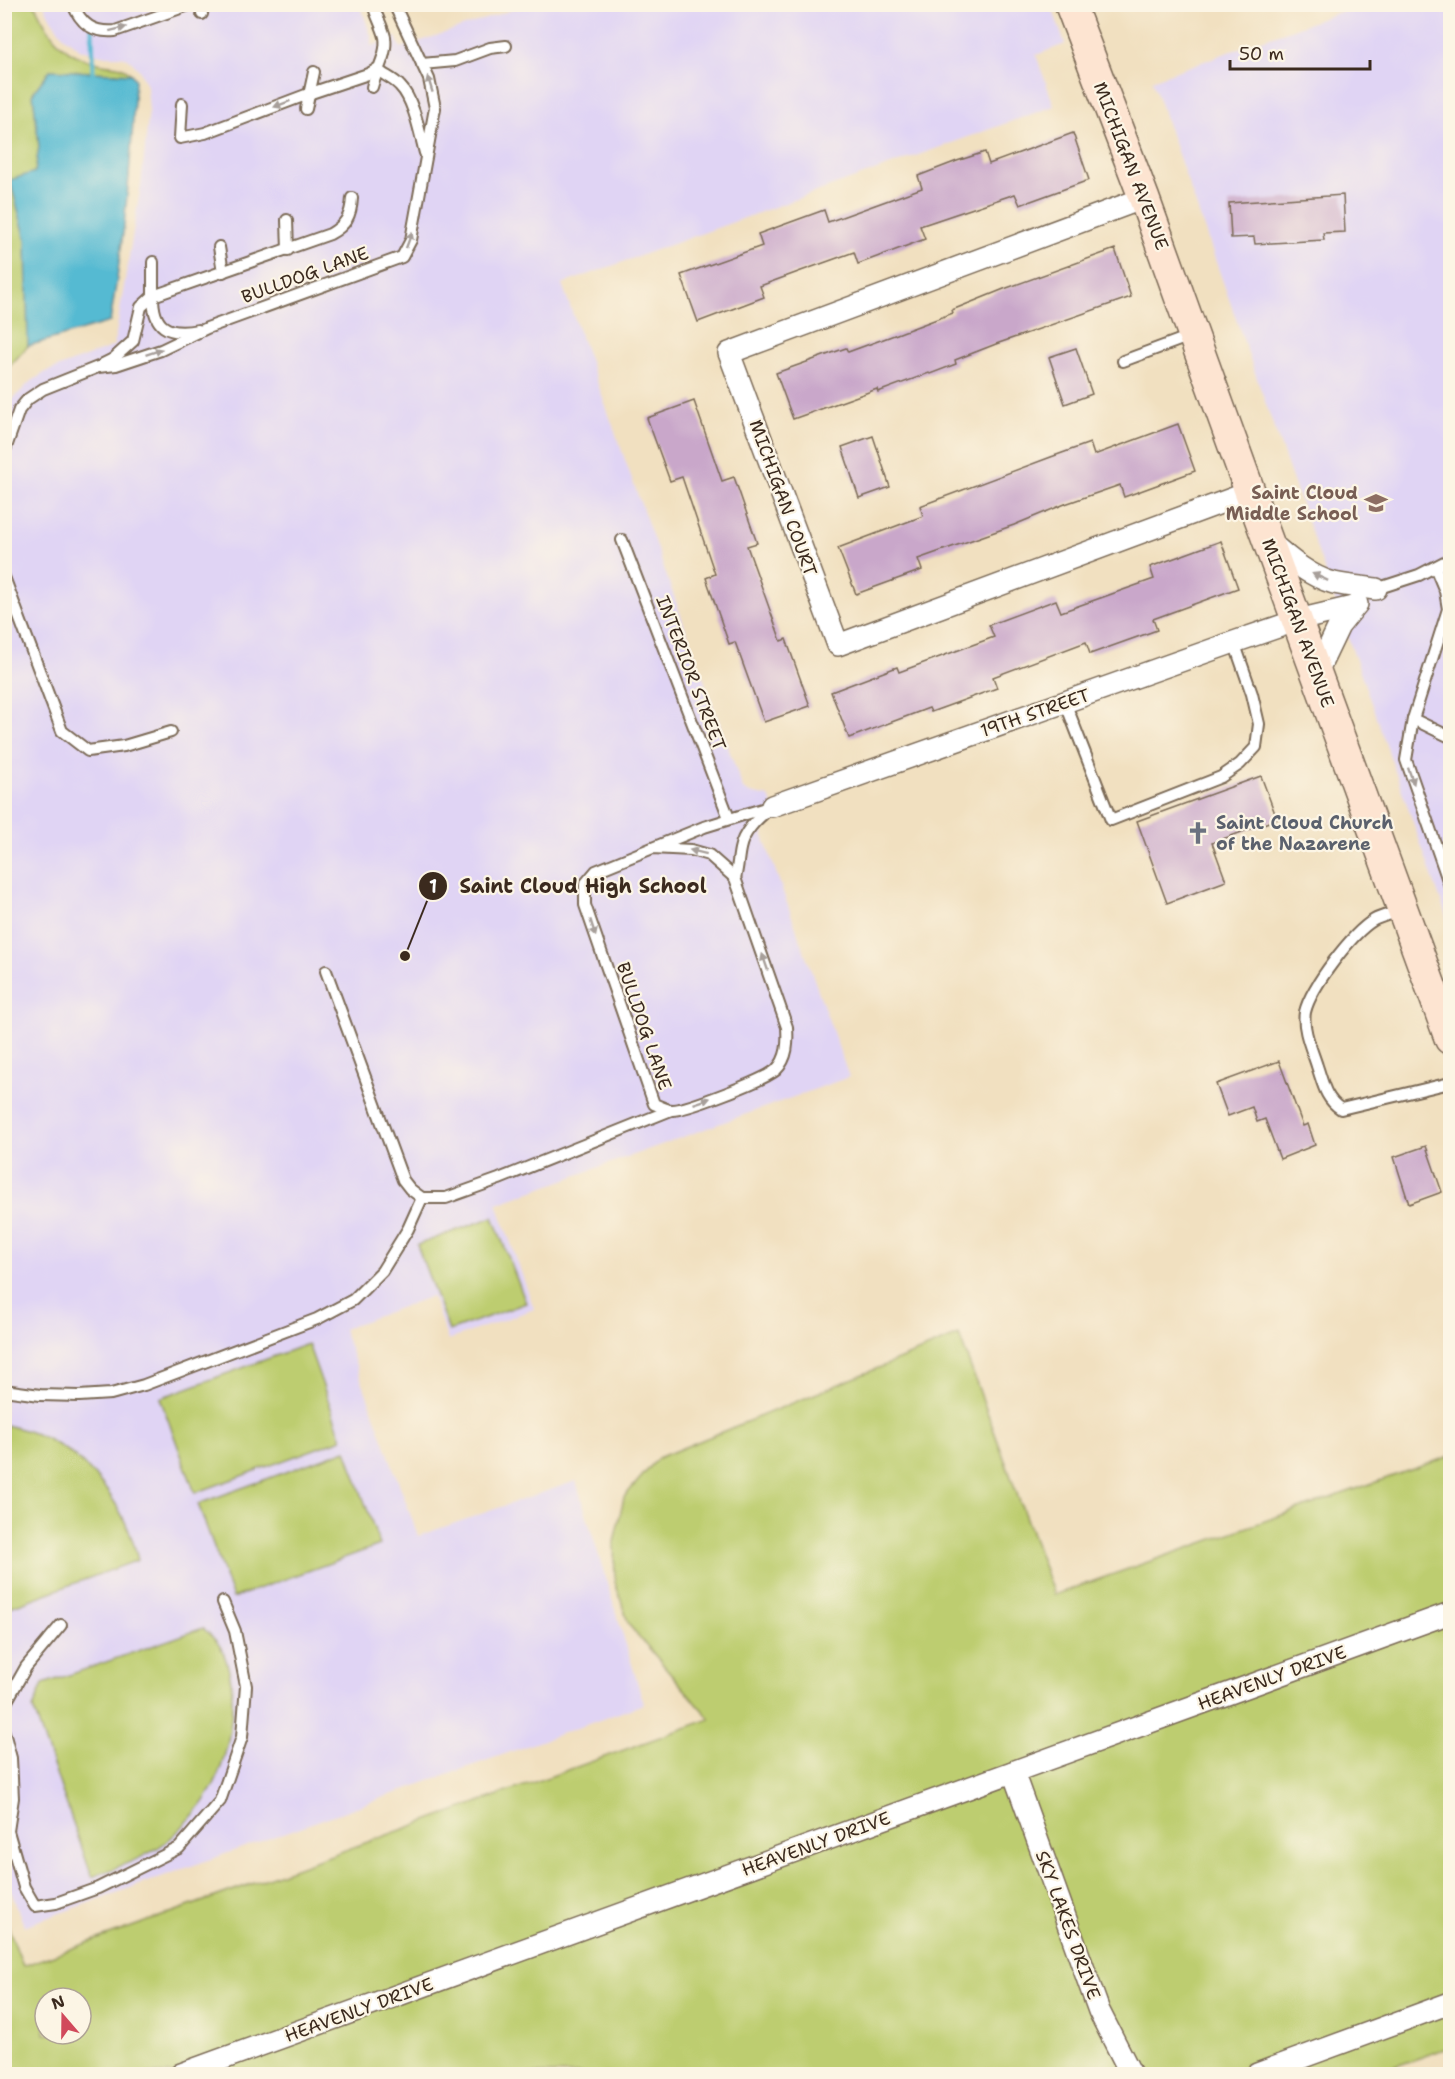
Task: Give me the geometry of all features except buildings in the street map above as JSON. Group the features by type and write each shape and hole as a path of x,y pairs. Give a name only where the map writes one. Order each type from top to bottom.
{"street":[{"name":"MICHIGAN AVENUE","path":"1070,4 1144,198 1450,1039"},
{"name":"MICHIGAN COURT","path":"1144,198 729,353 838,645 1250,492"},
{"path":"1268,540 1316,576 1333,583 1376,589"},
{"path":"1317,672 1339,626 1353,607 1376,589"},
{"name":"19TH STREET","path":"772,806 1298,620 1353,607"},
{"name":"HEAVENLY DRIVE","path":"181,2074 1450,1613"},
{"name":"SKY LAKES DRIVE","path":"1013,1772 1098,2011 1131,2074"},
{"path":"1257,2074 1450,2003"}],"lane":[{"path":"73,4 76,14 88,27 103,32 116,31 192,4"},
{"path":"182,104 180,138 205,133 310,93 368,74 381,64 385,41 373,4"},
{"name":"BULLDOG LANE","path":"4,453 20,410 28,399 43,389 98,367 116,365 161,350 207,328 402,257 411,240 435,108 429,80 394,4"},
{"path":"422,64 455,61 490,48 506,46"},
{"path":"372,87 377,69"},
{"path":"377,69 386,78 398,83 404,90 416,120 426,157"},
{"path":"306,110 314,72"},
{"path":"98,367 113,359 133,341 141,307 153,296 330,234 342,227 351,212 352,198"},
{"path":"286,220 288,250"},
{"path":"219,247 223,272"},
{"path":"153,262 155,317 159,324 166,328 188,332 207,328"},
{"path":"1123,361 1193,335"},
{"name":"INTERIOR STREET","path":"622,540 729,818"},
{"path":"1376,589 1419,575 1450,559"},
{"path":"1435,567 1445,591 1448,609 1413,719 1406,760 1450,886"},
{"path":"4,577 62,731 88,751 124,746 171,732"},
{"path":"1065,702 1111,820 1221,777 1240,764 1256,747 1259,724 1255,704 1234,642"},
{"path":"1413,719 1450,737"},
{"name":"BULLDOG LANE","path":"652,848 691,850 709,855 735,878 788,1026 788,1049 776,1069 738,1089 671,1110 654,1104 585,905 585,884 596,871 652,848 729,818 772,806"},
{"name":"BULLDOG LANE","path":"735,878 739,865 740,848 745,835 758,818 772,806"},
{"path":"1404,910 1375,919 1355,935 1333,962 1305,1012 1307,1032 1325,1092 1332,1103 1341,1109 1450,1083"},
{"path":"326,971 403,1180 422,1198 446,1197 499,1179 671,1110"},
{"path":"4,1390 50,1395 111,1394 144,1385 317,1319 353,1300 382,1271 408,1229 422,1198"},
{"path":"4,1732 11,1758 13,1798 8,1830 24,1887 35,1906 56,1904 98,1888 179,1848 220,1801 242,1737 246,1686 235,1631 223,1602"},
{"path":"4,1706 26,1667 61,1625"}],"shaded area":[{"path":"44,5 360,5 371,36 371,46 396,37 401,48 526,5 1051,5 1065,44 1036,55 1054,106 562,284 743,789 769,797 778,818 763,828 763,836 849,1077 497,1204 534,1309 448,1340 432,1296 343,1329 418,1536 576,1481 644,1704 24,1926 5,1875 5,416 11,401 29,383 46,372 114,346 141,185 149,110 147,86 140,71 131,61 122,56 106,56 81,50 63,36"},
{"name":"Saint Cloud Middle School","path":"1359,5 1450,5 1450,927 1152,80"}],"green space":[{"path":"5,5 35,5 53,36 68,51 89,61 121,67 131,74 50,70 33,93 39,147 35,172 10,181 26,239 28,346 5,371"},
{"path":"493,1217 526,1303 449,1331 417,1245"},
{"path":"959,1335 1054,1595 1450,1456 1450,2047 1374,2074 5,2074 4,1916 23,1966 710,1719 629,1625 615,1582 614,1542 624,1497 658,1458"},
{"path":"308,1344 342,1439 195,1493 160,1398"},
{"path":"5,1425 47,1439 69,1452 96,1477 118,1508 138,1560 5,1609"},
{"path":"346,1450 380,1545 233,1598 198,1504"},
{"path":"203,1628 221,1648 227,1663 232,1696 227,1747 217,1778 198,1809 164,1843 134,1860 92,1877 33,1708 43,1684"}],"water":[{"path":"50,70 131,74 135,79 132,140 123,231 110,322 28,346 26,239 10,180 35,172 39,147 33,93"}],"waterway":[{"path":"92,29 93,76"}],"place":[{"name":"Saint Cloud Middle School","path":"1376,503"},
{"name":"Saint Cloud Church of the Nazarene","path":"1198,833"},
{"name":"Saint Cloud High School","path":"405,956"}]}
